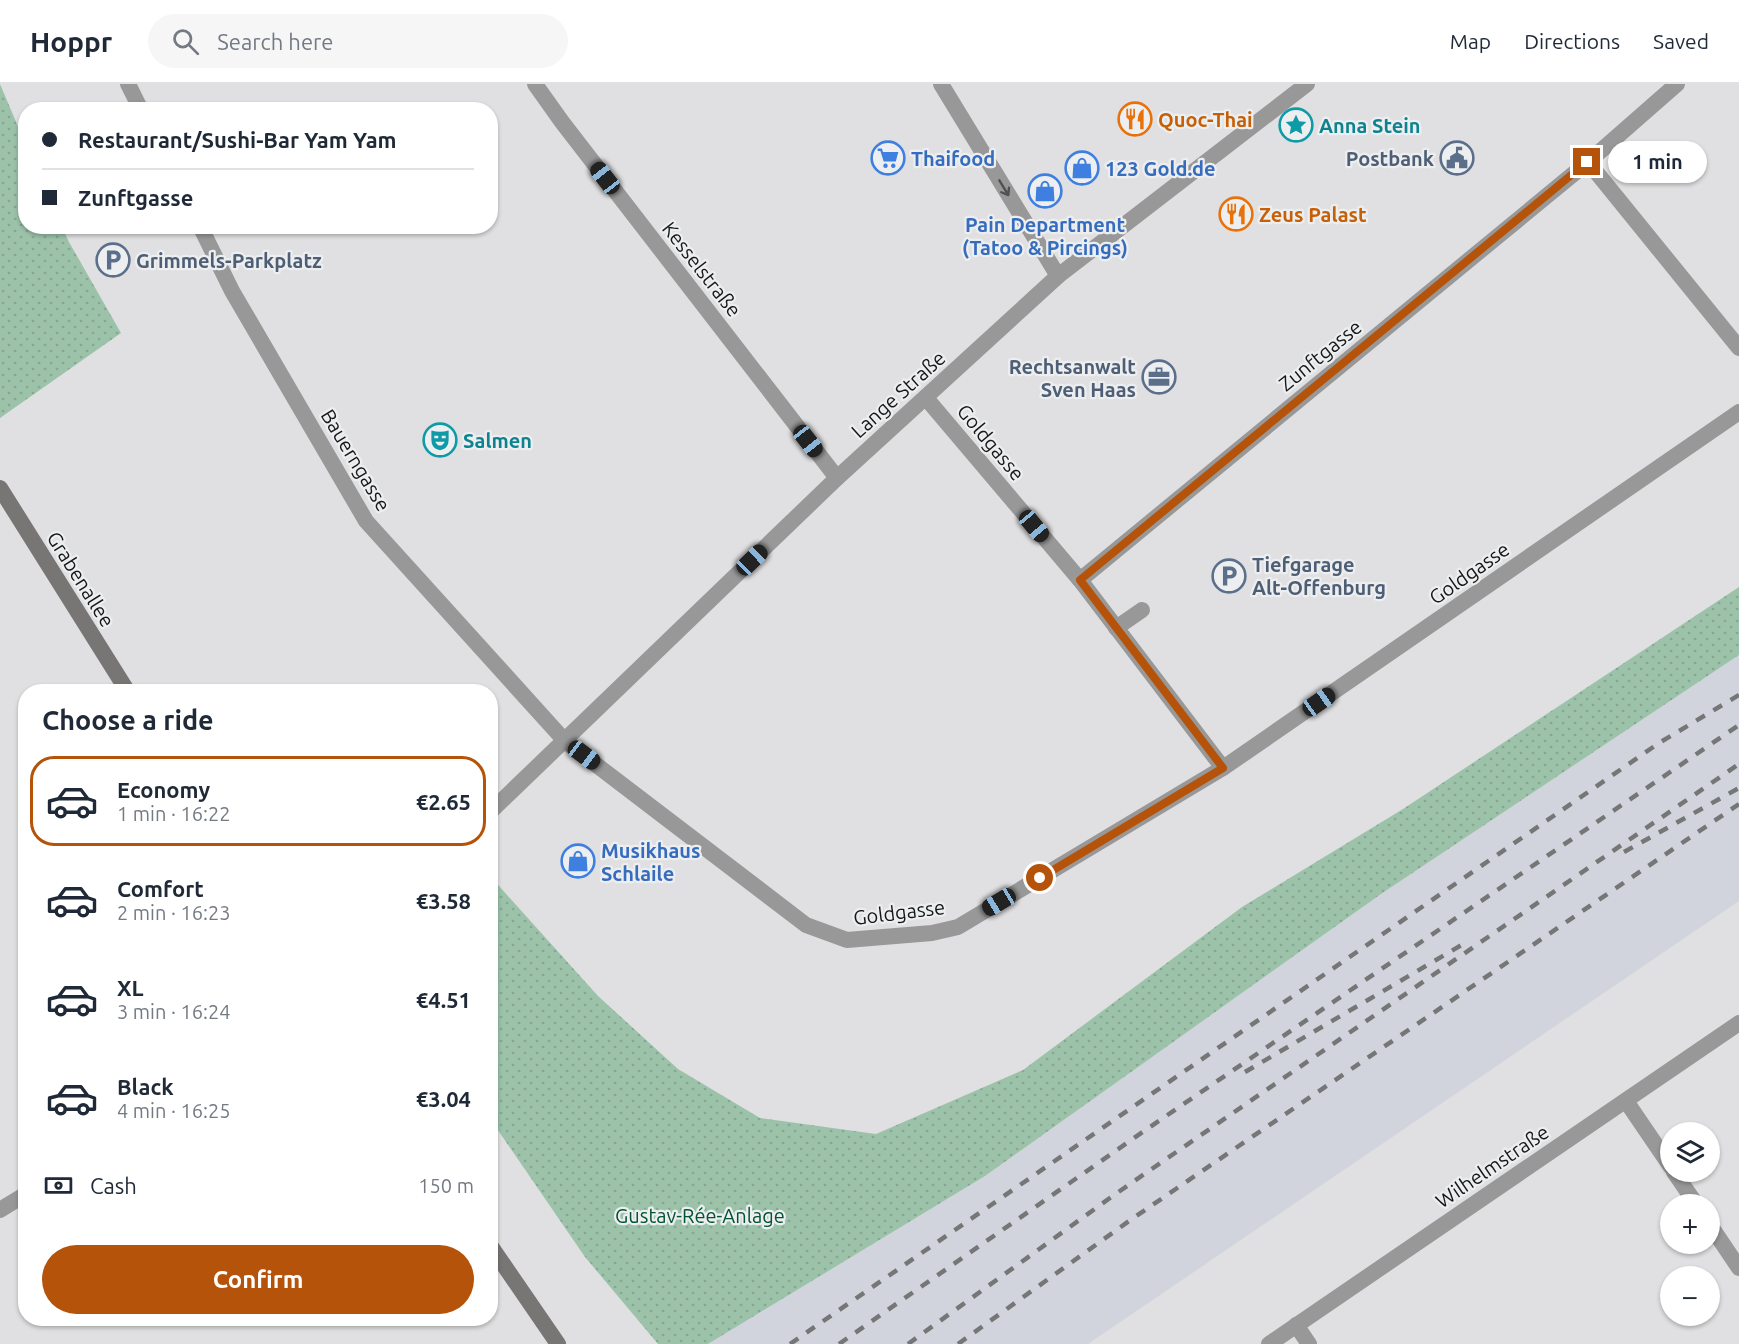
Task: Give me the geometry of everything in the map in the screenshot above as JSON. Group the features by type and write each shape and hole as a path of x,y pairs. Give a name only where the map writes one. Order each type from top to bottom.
{"main road":[{"name":"Grabenallee","path":"0,488 123,684"},
{"path":"498,1257 558,1344"}],"street":[{"path":"128,84 137,102"},
{"name":"Kesselstraße","path":"535,84 837,478"},
{"path":"941,84 1058,276"},
{"name":"Lange Straße","path":"498,804 837,478 1058,276 1307,84"},
{"name":"Zunftgasse","path":"1080,580 1587,162 1677,84"},
{"path":"1587,162 1739,348"},
{"name":"Bauerngasse","path":"204,234 232,291 366,521 565,741"},
{"name":"Goldgasse","path":"926,398 1080,580 1223,768"},
{"name":"Goldgasse","path":"565,741 806,925 847,940 932,933 958,927 1223,768 1739,412"},
{"path":"1116,628 1142,610"},
{"name":"Wilhelmstraße","path":"1269,1344 1739,1023"},
{"path":"1626,1101 1660,1151"},
{"path":"0,1210 18,1199"},
{"path":"1720,1240 1739,1268"},
{"path":"1296,1325 1309,1344"}],"shaded area":[{"path":"1739,655 1739,901 1088,1344 708,1344 985,1176 1381,894"}],"green space":[{"path":"0,84 18,126 18,234 65,234 121,333 0,418"},
{"name":"Gustav-Rée-Anlage","path":"1739,587 1739,655 1381,894 985,1176 708,1344 658,1344 585,1257 498,1130 498,885 598,996 678,1069 760,1118 876,1134 1023,1070 1242,907 1403,809"}],"railway":[{"path":"790,1344 1659,743 1739,695"},
{"path":"839,1344 1147,1129 1739,725"},
{"path":"908,1344 1114,1195 1739,764"},
{"path":"1624,852 1739,788"},
{"path":"958,1344 1129,1221 1739,804"},
{"path":"1245,1072 1465,943"}],"place":[{"name":"Quoc-Thai","path":"1135,119"},
{"name":"Anna Stein","path":"1296,125"},
{"name":"Thaifood","path":"888,158"},
{"name":"Postbank","path":"1457,158"},
{"name":"123 Gold.de","path":"1082,168"},
{"name":"Pain Department (Tatoo & Pircings)","path":"1045,191"},
{"name":"Zeus Palast","path":"1236,214"},
{"name":"Grimmels-Parkplatz","path":"113,260"},
{"name":"Rechtsanwalt Sven Haas","path":"1159,377"},
{"name":"Salmen","path":"440,440"},
{"name":"Tiefgarage Alt-Offenburg","path":"1229,576"},
{"name":"Musikhaus Schlaile","path":"578,861"}],"route":[{"path":"1040,878 1223,768 1080,580 1587,162"}]}
